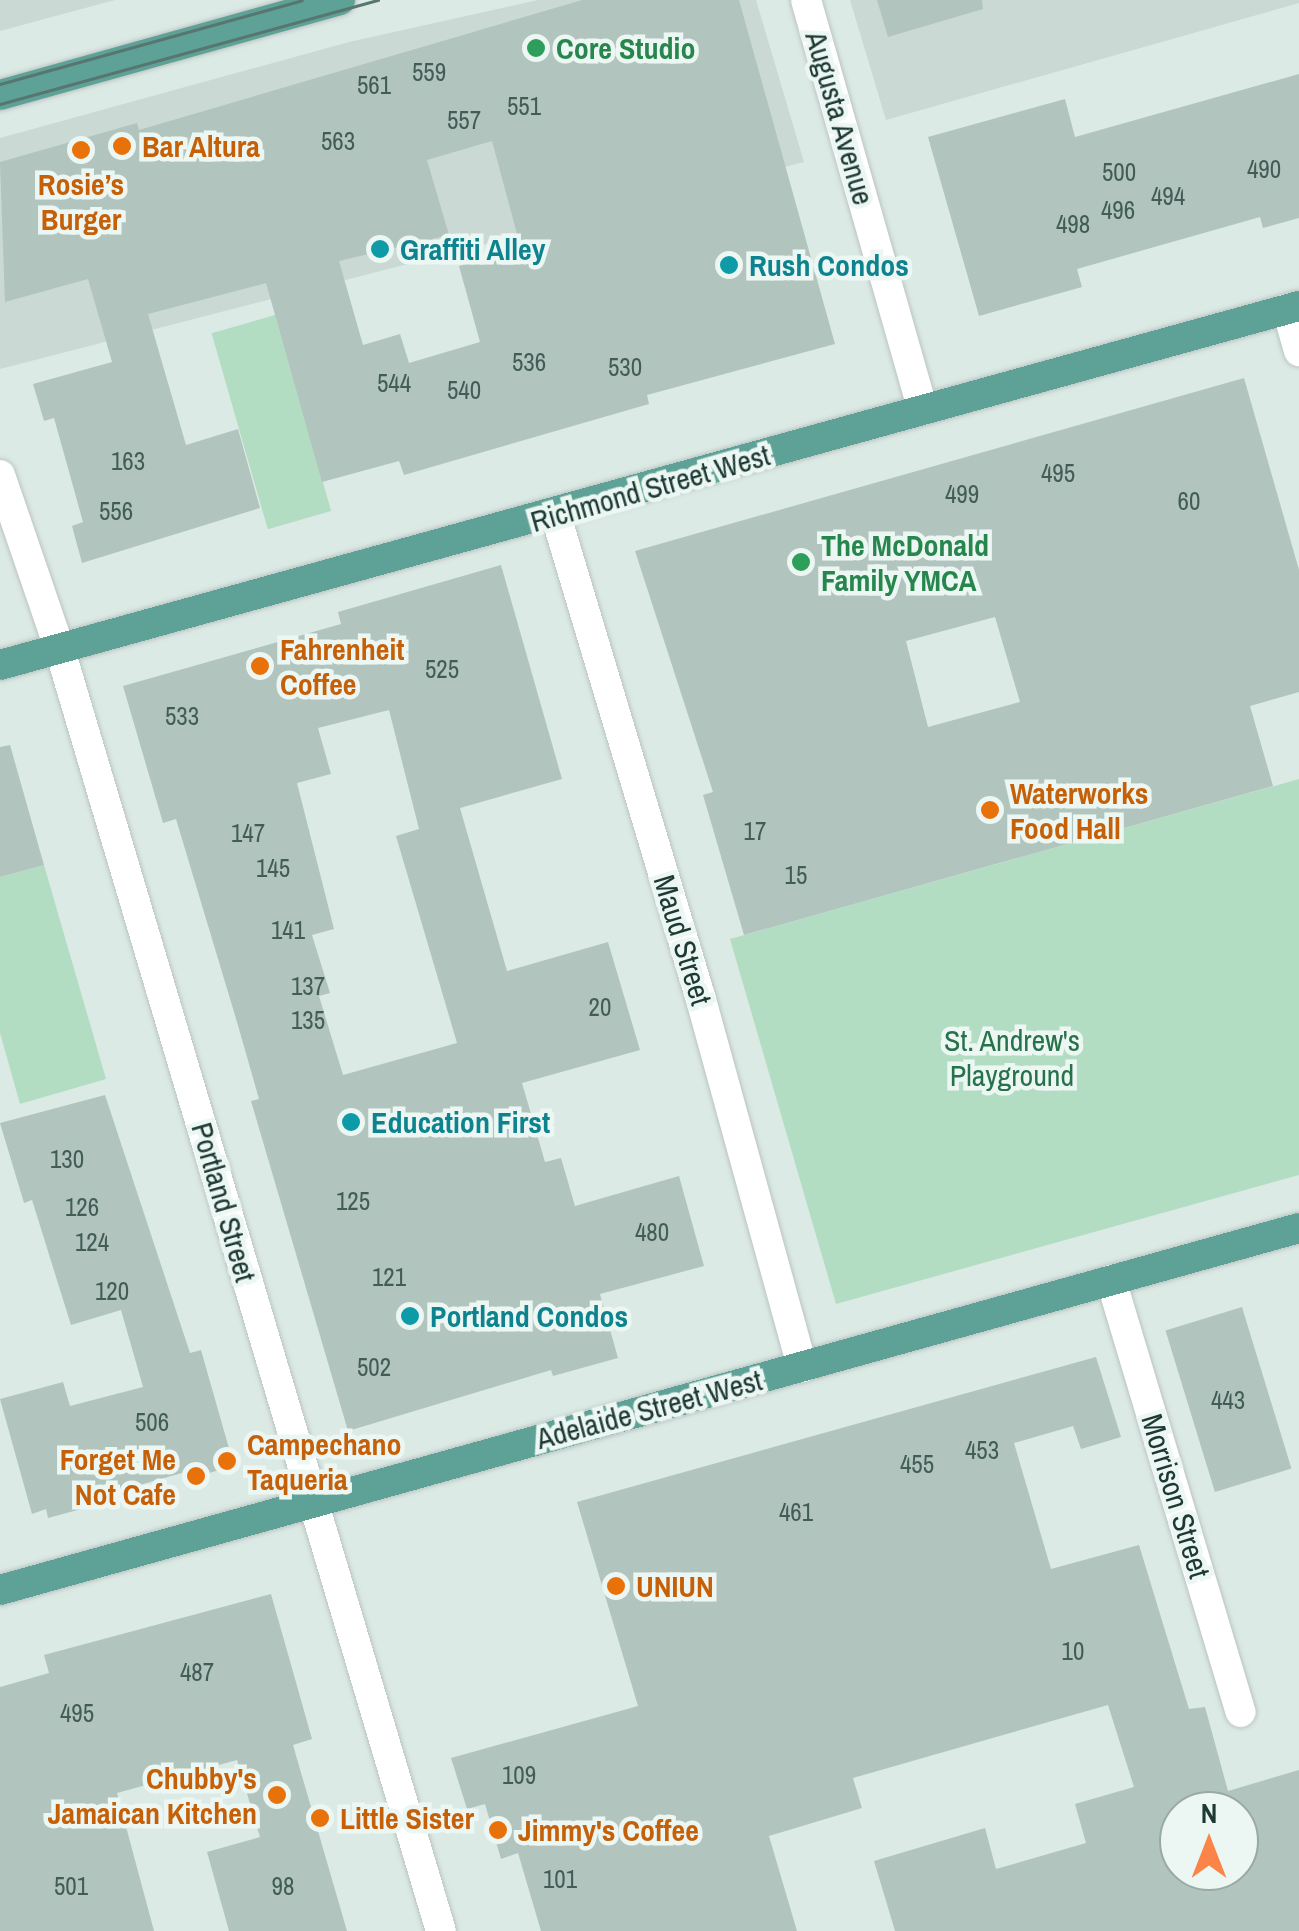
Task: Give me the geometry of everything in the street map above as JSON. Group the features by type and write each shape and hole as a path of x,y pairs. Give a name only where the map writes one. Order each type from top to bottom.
{"main road":[{"path":"0,94 308,4 340,0"},
{"name":"Richmond Street West","path":"0,666 556,516 1293,307"},
{"name":"Adelaide Street West","path":"0,1590 1299,1228"}],"street":[{"name":"Augusta Avenue","path":"806,0 923,410"},
{"path":"1293,307 1299,351"},
{"name":"Portland Street","path":"0,476 60,650 442,1931"},
{"name":"Maud Street","path":"556,516 700,996 802,1367"},
{"name":"Morrison Street","path":"1111,1280 1241,1712"}],"shaded area":[{"path":"0,0 115,0 0,31"},
{"path":"538,0 756,0 804,162 0,369 0,138 349,42"},
{"path":"850,0 1299,0 1299,3 886,120"}],"green space":[{"path":"275,315 331,511 268,529 212,333"},
{"name":"St. Andrew's Playground","path":"1299,779 1299,1175 836,1304 730,939"},
{"path":"44,865 106,1079 20,1104 0,1033 0,877"}],"building":[{"path":"582,0 739,0 835,344 647,395 649,404 404,475 399,461 322,482 266,283 148,314 186,445 238,429 260,508 82,563 72,526 83,522 54,418 44,421 33,384 112,362 88,279 5,302 0,162 137,123 139,130","holes":["492,141 521,249 459,266 480,342 409,363 400,334 363,345 339,261 449,235 427,160"]},
{"path":"877,0 982,0 983,9 888,37"},
{"path":"1299,74 1299,218 1263,228 1260,217 1077,269 1082,287 979,316 928,137 1065,99 1075,137"},
{"path":"1244,378 1299,570 1299,692 1250,706 1273,786 744,935 703,795 713,792 635,551","holes":["995,617 1020,702 928,727 906,641"]},
{"path":"501,565 562,779 460,808 507,971 608,942 640,1050 522,1083 545,1162 561,1158 575,1206 679,1176 704,1266 600,1294 618,1358 553,1376 551,1370 348,1431 251,1101 259,1099 176,819 163,823 123,686 341,624 338,612","holes":["389,710 419,829 396,836 457,1043 343,1075 319,996 330,993 312,935 334,929 297,783 331,774 318,728"]},
{"path":"10,745 44,865 0,877 0,747"},
{"path":"105,1095 190,1353 201,1350 234,1466 198,1476 196,1469 83,1501 85,1508 48,1518 46,1509 32,1514 0,1399 63,1382 70,1406 143,1387 121,1310 71,1325 32,1200 24,1203 0,1123"},
{"path":"1242,1307 1291,1469 1215,1492 1165,1330"},
{"path":"1096,1357 1121,1437 1081,1449 1073,1426 1014,1443 1051,1569 1139,1545 1189,1709 1205,1707 1228,1791 1299,1770 1299,1931 895,1931 874,1861 985,1828 996,1869 1086,1843 1075,1804 1134,1787 1108,1705 853,1778 862,1808 769,1836 797,1931 541,1931 518,1853 501,1859 485,1804 467,1809 451,1758 638,1706 577,1502"},
{"path":"271,1594 312,1739 293,1745 347,1931 229,1931 207,1852 260,1837 237,1760 117,1793 154,1931 0,1931 0,1687 49,1673 44,1655"}],"tram line":[{"path":"0,84 302,0"},
{"path":"0,104 378,0"}],"place":[{"name":"Core Studio","path":"536,48"},
{"name":"Bar Altura","path":"122,146"},
{"name":"Rosie’s Burger","path":"81,150"},
{"name":"Graffiti Alley","path":"380,249"},
{"name":"Rush Condos","path":"729,265"},
{"name":"The McDonald Family YMCA","path":"801,562"},
{"name":"Fahrenheit Coffee","path":"260,666"},
{"name":"Waterworks Food Hall","path":"990,810"},
{"name":"Education First","path":"351,1122"},
{"name":"Portland Condos","path":"410,1316"},
{"name":"Campechano Taqueria","path":"227,1461"},
{"name":"Forget Me Not Cafe","path":"196,1476"},
{"name":"UNIUN","path":"616,1586"},
{"name":"Chubby's Jamaican Kitchen","path":"277,1795"},
{"name":"Little Sister","path":"320,1818"},
{"name":"Jimmy's Coffee","path":"498,1830"}]}
